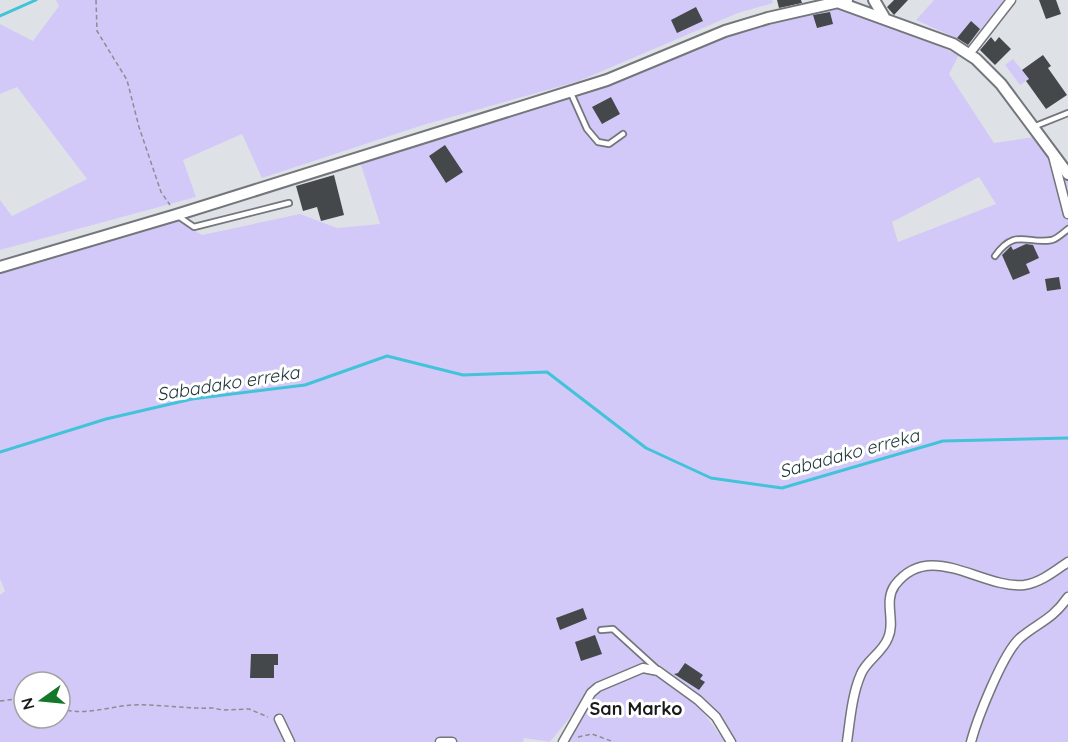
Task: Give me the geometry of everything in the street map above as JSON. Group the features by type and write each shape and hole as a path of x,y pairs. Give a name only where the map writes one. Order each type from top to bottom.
{"street":[{"path":"865,0 872,13"},
{"path":"873,0 884,18"},
{"path":"969,54 1011,0"},
{"path":"0,267 176,215 570,91 643,66 725,31 811,6 844,1 953,44 969,54 1001,84 1068,174"},
{"path":"1053,153 1068,214"},
{"path":"847,742 861,673 889,637 888,601 895,586 907,573 922,565 940,566 1004,584 1021,585 1033,583 1068,562"},
{"path":"971,742 1007,653 1020,638 1052,616 1068,597"},
{"path":"564,741 591,693 598,687 643,668 658,671 698,700 716,717 731,742"},
{"path":"279,720 287,731 290,742"},
{"path":"440,742 452,742"}],"lane":[{"path":"570,91 587,129 598,142 609,144 623,134"},
{"path":"1033,127 1068,113"},
{"path":"176,215 194,227 289,203"},
{"path":"995,256 1001,247 1017,239 1055,239 1068,229"},
{"path":"601,630 613,629 658,671"}],"path":[{"path":"96,0 98,31 127,80 139,127 161,192 176,215"},
{"path":"72,711 142,705 187,709 249,709 279,720"},
{"path":"564,741 591,734 614,742"}],"shaded area":[{"path":"56,0 772,0 773,3 738,13 579,81 423,125 262,178 242,134 183,160 196,197 0,250 0,200 12,216 87,179 17,87 0,94 0,24 33,41 59,6"},
{"path":"934,0 1004,0 969,44 916,20"},
{"path":"834,6 870,16 959,55 949,74 994,143 1034,137 1068,179 1068,742 734,742 724,722 709,703 660,665 648,663 600,680 550,742 524,738 523,742 0,742 0,595 5,591 0,579 0,266 174,218 202,235 300,214 337,228 380,224 359,159 586,93 728,33","holes":["979,177 996,204 898,242 892,222"]},
{"path":"1013,59 1029,79 1020,85 1005,65"},
{"path":"644,672 657,675 680,688 700,709 725,742 564,742 597,691"}],"building":[{"path":"777,0 801,0 802,3 779,8"},
{"path":"894,0 908,0 894,15 887,7"},
{"path":"1039,0 1056,0 1061,14 1046,19"},
{"path":"696,7 703,21 677,33 671,20"},
{"path":"830,12 833,24 817,28 813,15"},
{"path":"971,21 980,29 968,45 957,38"},
{"path":"991,37 995,42 999,37 1011,49 995,65 980,50"},
{"path":"1043,55 1051,66 1048,68 1067,95 1046,109 1026,81 1029,79 1022,70"},
{"path":"611,97 620,114 602,124 592,107"},
{"path":"445,145 463,172 446,183 429,156"},
{"path":"334,175 344,215 321,221 317,207 303,211 296,186"},
{"path":"1026,244 1033,245 1039,258 1026,264 1030,273 1013,280 1002,255 1011,246 1013,250"},
{"path":"1059,277 1061,289 1047,291 1045,279"},
{"path":"583,608 587,619 560,630 556,618"},
{"path":"595,635 602,654 581,661 575,642"},
{"path":"251,654 278,654 278,665 274,665 274,678 250,678"},
{"path":"685,663 703,675 700,679 705,682 699,690 674,674 678,673"}],"waterway":[{"path":"0,16 36,0"},
{"name":"Sabadako erreka","path":"0,452 106,419 192,399 305,385 387,356 463,375 547,372 646,448 711,478 782,488 943,441 1068,438"}],"district":[{"name":"San Marko","path":"636,708"}]}
